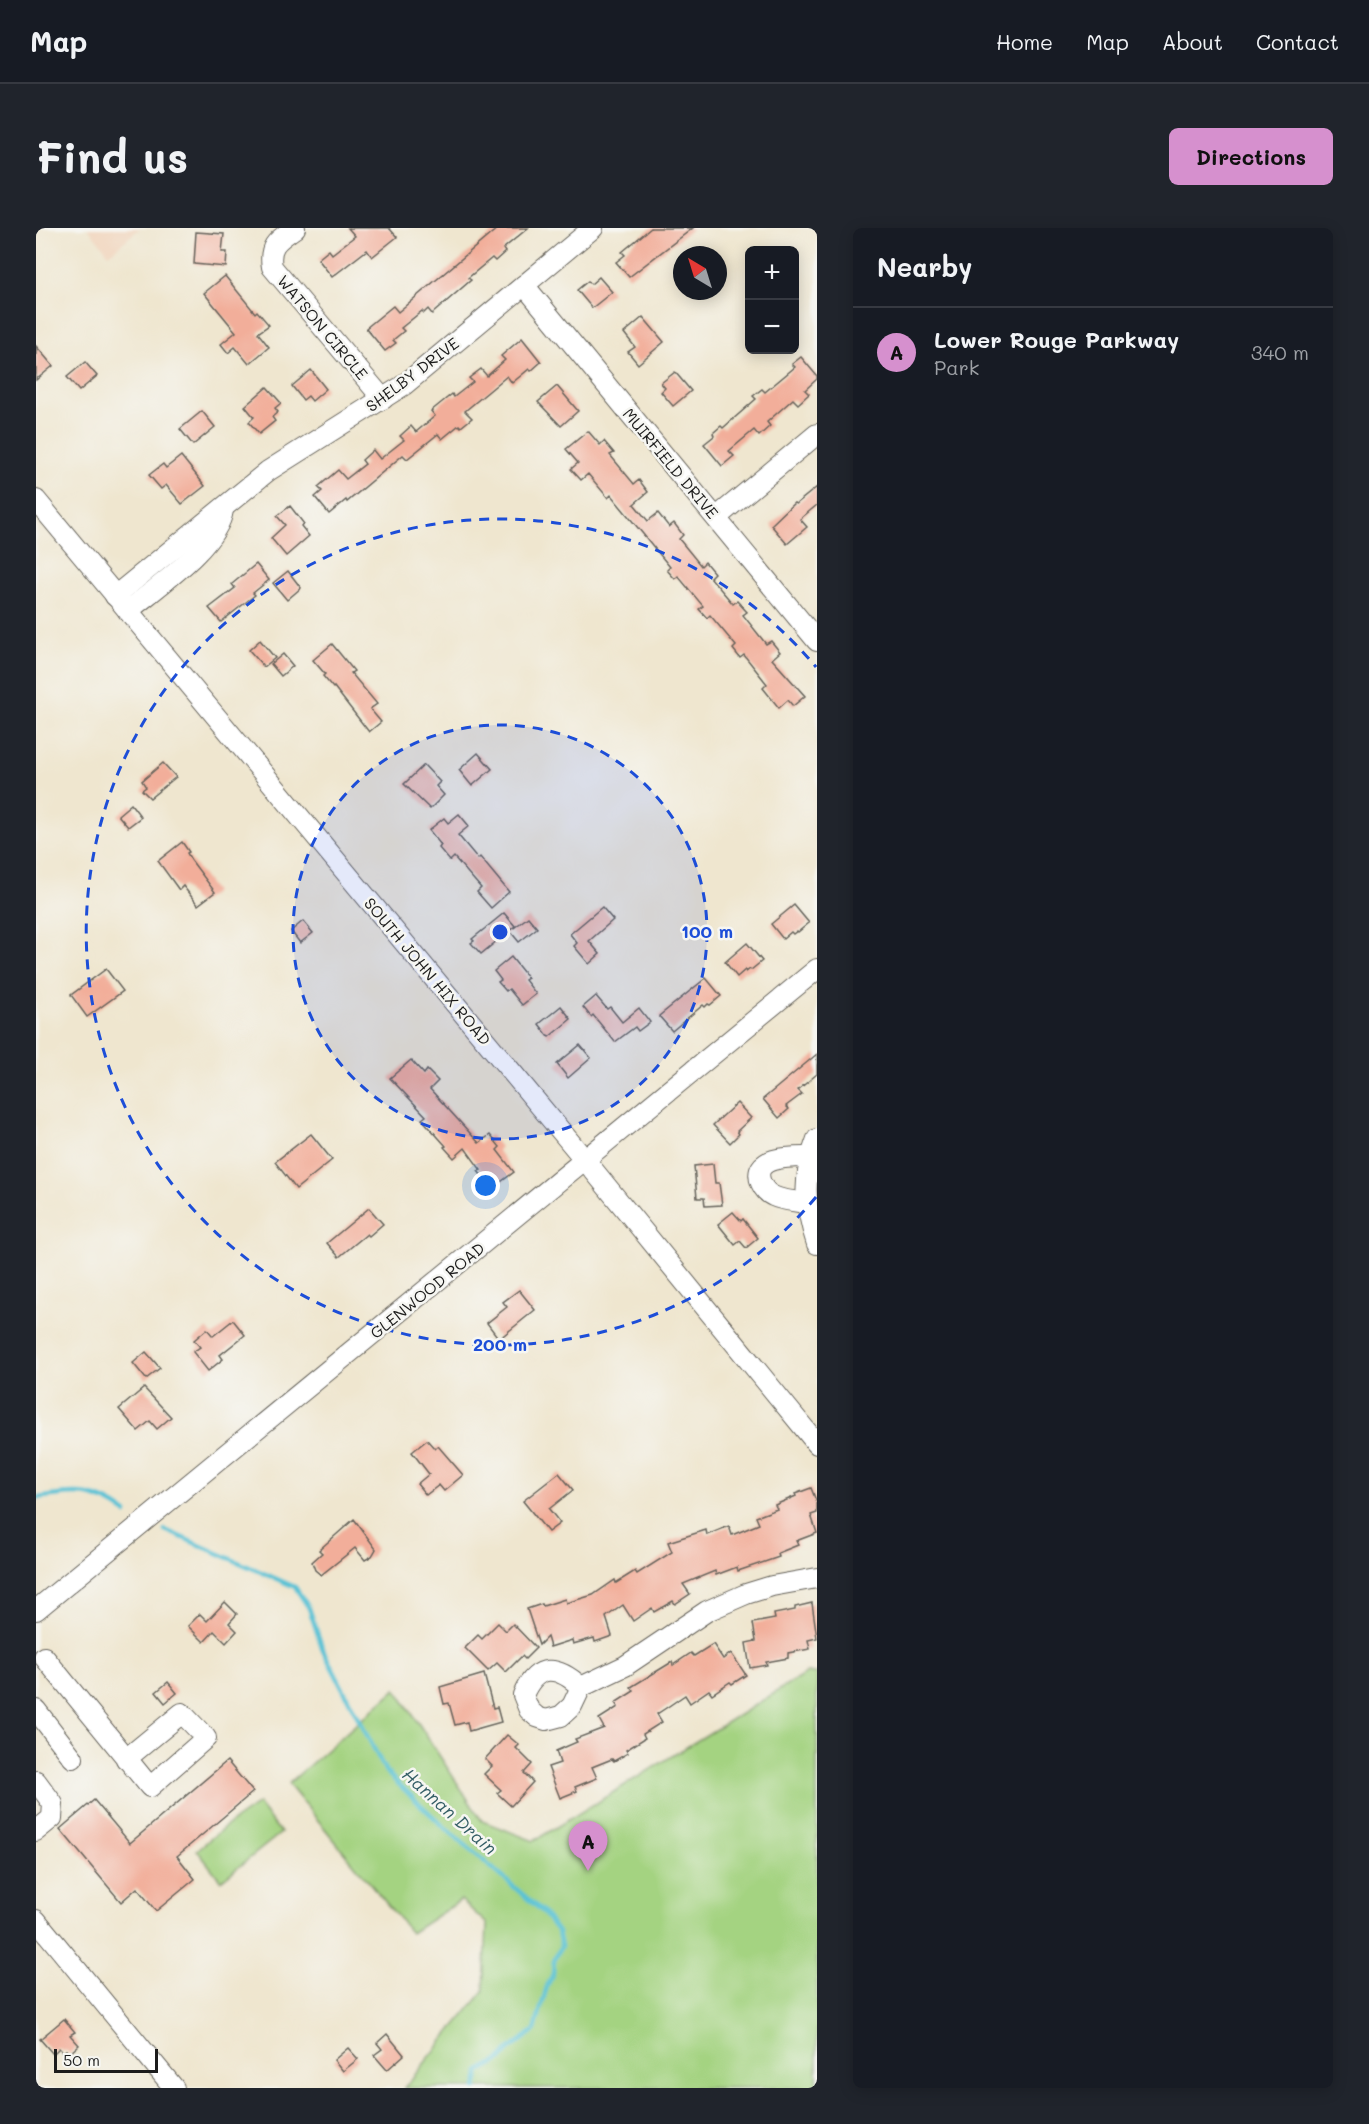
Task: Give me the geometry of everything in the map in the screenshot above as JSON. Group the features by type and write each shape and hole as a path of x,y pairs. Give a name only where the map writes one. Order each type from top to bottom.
{"street":[{"name":"WATSON CIRCLE","path":"296,228 276,242 270,254 272,267 383,399"},
{"name":"SHELBY DRIVE","path":"121,603 223,508 268,471 404,385 593,228"},
{"name":"MUIRFIELD DRIVE","path":"524,285 817,641"},
{"path":"717,517 817,434"},
{"name":"SOUTH JOHN HIX ROAD","path":"36,500 585,1160 817,1444"},
{"name":"GLENWOOD ROAD","path":"36,1610 817,969"},
{"path":"817,1139 805,1179 806,1203 817,1244"},
{"path":"806,1203 773,1196 762,1186 759,1178 760,1171 770,1160 810,1157"},
{"path":"581,1687 625,1666 690,1621 726,1602 772,1586 817,1578"},
{"path":"39,1656 126,1759"},
{"path":"36,1710 73,1758"},
{"path":"36,1781 53,1804 52,1818 36,1831"},
{"path":"36,1920 174,2088"}],"shaded area":[{"path":"88,228 140,228 109,254"}],"green space":[{"path":"807,1673 817,1673 817,2088 404,2088 484,1991 487,1924 461,1900 411,1933 288,1784 396,1689 482,1821 534,1841"},
{"path":"258,1804 281,1833 221,1881 197,1850"}],"building":[{"path":"348,228 389,228 397,237 372,257 367,250 332,277 318,259 329,250 332,254 355,236"},
{"path":"498,228 528,228 503,249 505,252 495,261 492,258 468,278 471,280 432,314 428,309 424,313 422,311 401,328 404,331 393,340 396,343 385,351 366,328 393,306 398,312"},
{"path":"651,228 693,228 629,277 616,262 625,255 622,252"},
{"path":"196,232 224,234 222,252 227,252 226,267 194,264"},
{"path":"225,276 255,313 257,311 269,325 258,333 269,347 249,364 235,347 228,353 221,344 236,332 204,293"},
{"path":"599,277 612,292 592,308 577,290 588,281 591,284"},
{"path":"643,317 664,342 638,364 628,352 635,347 624,333"},
{"path":"522,338 541,362 512,383 507,376 465,411 472,418 461,427 459,425 442,439 438,434 407,459 403,455 347,502 346,500 329,514 315,497 322,491 318,487 338,470 346,479 365,464 362,460 373,450 380,459 404,440 400,436 411,426 416,432 435,416 431,411 452,394 454,397 473,382 469,378 481,369 487,376 505,360 501,356"},
{"path":"36,346 53,366 36,380"},
{"path":"801,357 817,376 817,379 805,390 809,394 798,404 793,399 767,422 770,426 759,436 754,430 729,451 734,456 722,466 704,444 721,426 723,428 756,399 753,396 762,389 765,392 795,367 792,364"},
{"path":"85,362 97,376 79,391 67,377"},
{"path":"311,370 326,389 312,401 308,396 303,400 292,386"},
{"path":"675,372 691,391 673,406 661,392 665,388 661,383"},
{"path":"557,386 578,411 561,426 538,402"},
{"path":"267,387 281,403 275,408 278,412 272,417 275,421 259,434 249,422 254,417 245,406"},
{"path":"202,411 215,427 193,445 180,429"},
{"path":"588,431 600,445 604,441 614,453 610,455 634,484 639,480 648,492 634,504 648,521 658,513 669,527 674,523 683,535 679,539 701,566 705,562 714,573 710,577 733,604 737,601 747,612 743,615 766,644 771,641 780,652 772,659 805,696 793,706 788,700 779,708 763,688 767,684 744,655 740,658 733,649 736,646 710,615 707,618 699,609 703,606 678,576 675,579 667,570 670,567 611,495 608,498 588,474 581,480 571,469 578,463 566,449"},
{"path":"181,456 205,486 182,504 166,485 161,489 149,475 163,464 166,468"},
{"path":"817,487 817,505 800,519 807,527 787,544 771,525 794,503 796,504"},
{"path":"290,506 304,524 301,526 309,536 286,556 271,538 285,525 277,516"},
{"path":"256,564 269,580 253,593 255,595 221,622 209,608 235,588 232,584"},
{"path":"288,571 301,588 287,600 273,583"},
{"path":"260,640 275,658 264,667 249,650"},
{"path":"332,644 354,671 351,673 377,704 370,709 381,722 369,732 323,676 325,674 313,660"},
{"path":"283,654 293,666 281,676 271,664"},
{"path":"478,753 492,769 472,786 459,770"},
{"path":"163,763 176,777 150,798 142,790 146,787 142,781"},
{"path":"424,765 440,782 436,786 444,795 430,809 404,784"},
{"path":"131,804 141,817 128,827 118,815"},
{"path":"459,814 469,826 458,835 509,892 491,908 477,892 481,888 454,857 450,861 439,848 441,845 429,830 444,818 448,823"},
{"path":"182,842 191,860 215,892 198,905 183,886 179,890 158,861"},
{"path":"794,905 809,923 798,932 793,934 791,932 783,939 771,924"},
{"path":"602,907 613,920 589,941 600,954 589,964 574,946 577,943 570,934"},
{"path":"504,913 515,926 481,954 471,943 474,941 472,939"},
{"path":"528,917 537,928 519,942 510,931"},
{"path":"303,921 313,933 300,943 291,931"},
{"path":"747,943 762,961 737,977 725,962"},
{"path":"511,957 528,978 525,980 536,994 522,1005 509,989 506,991 498,982 501,980 494,971"},
{"path":"106,969 123,991 87,1017 71,995"},
{"path":"706,978 721,996 710,1005 705,1007 703,1005 672,1031 659,1016"},
{"path":"596,996 607,1009 610,1007 622,1022 639,1008 650,1022 638,1031 635,1027 615,1042 593,1015 591,1017 583,1007"},
{"path":"561,1006 571,1019 549,1037 539,1024"},
{"path":"580,1045 591,1058 568,1078 557,1064"},
{"path":"817,1054 817,1074 798,1090 802,1094 786,1106 789,1109 779,1118 763,1099"},
{"path":"411,1060 424,1074 427,1070 438,1081 430,1089 479,1143 490,1135 500,1147 497,1150 514,1172 494,1187 478,1171 481,1170 465,1148 454,1158 422,1119 426,1116 390,1078"},
{"path":"737,1103 751,1118 737,1131 739,1134 730,1143 713,1125"},
{"path":"311,1134 332,1160 296,1189 275,1162"},
{"path":"713,1164 715,1183 719,1183 722,1205 705,1206 704,1198 697,1198 694,1166"},
{"path":"369,1208 383,1224 339,1257 327,1243"},
{"path":"733,1212 741,1221 743,1219 758,1238 746,1248 740,1241 735,1245 718,1224"},
{"path":"519,1290 535,1310 499,1339 487,1323 507,1307 503,1302"},
{"path":"233,1320 245,1335 220,1355 223,1359 208,1371 193,1352 200,1347 194,1340 207,1329 213,1336"},
{"path":"146,1352 160,1368 146,1379 133,1363"},
{"path":"144,1388 171,1417 157,1429 150,1421 138,1431 119,1409"},
{"path":"427,1440 435,1449 438,1446 463,1475 444,1491 439,1485 426,1495 417,1484 429,1474 412,1452"},
{"path":"559,1473 573,1490 549,1509 560,1523 548,1532 523,1501"},
{"path":"811,1488 817,1503 817,1513 811,1515 817,1533 796,1541 798,1545 778,1553 779,1557 738,1571 737,1567 716,1575 715,1571 683,1584 690,1594 675,1604 673,1601 654,1612 652,1608 633,1621 623,1605 606,1617 612,1636 595,1642 594,1638 573,1644 572,1640 550,1647 547,1637 539,1645 527,1609 565,1599 566,1603 593,1595 615,1580 616,1583 635,1571 637,1574 672,1552 668,1542 706,1530 707,1535 729,1526 732,1535 759,1524 756,1517 777,1509 775,1505"},
{"path":"354,1519 376,1549 372,1556 365,1560 355,1548 321,1575 315,1570 312,1562 322,1553 319,1550"},
{"path":"225,1602 237,1614 229,1623 237,1631 226,1643 214,1631 204,1642 188,1626 200,1614 207,1621"},
{"path":"812,1603 817,1638 808,1640 810,1649 788,1653 788,1658 750,1668 746,1643 756,1641 753,1623 775,1619 774,1614 795,1610 795,1607"},
{"path":"498,1623 506,1631 513,1624 536,1648 525,1659 522,1656 506,1672 497,1663 488,1671 465,1648 478,1635 482,1639"},
{"path":"713,1644 723,1659 731,1653 746,1675 712,1694 709,1690 690,1703 685,1695 657,1714 662,1722 643,1734 645,1738 626,1750 628,1753 614,1761 612,1759 592,1767 597,1778 575,1787 577,1791 560,1798 548,1767 560,1763 556,1751 577,1742 575,1739 604,1728 599,1719 618,1707 615,1703 634,1691 631,1687 672,1662 673,1665 691,1653 694,1656"},
{"path":"484,1674 493,1708 497,1707 501,1722 469,1731 467,1722 455,1725 449,1703 444,1704 440,1687"},
{"path":"168,1682 177,1693 165,1703 156,1692"},
{"path":"507,1735 519,1745 516,1748 532,1764 524,1773 533,1782 511,1806 497,1793 501,1790 484,1774 492,1766 485,1759"},
{"path":"227,1761 253,1792 177,1856 195,1879 156,1911 137,1888 121,1902 60,1829 94,1800 130,1843"},
{"path":"64,2019 75,2032 70,2035 79,2045 69,2054 66,2050 63,2052 59,2048 53,2054 40,2039"},
{"path":"387,2034 404,2055 387,2070 374,2055 382,2049 377,2043"},
{"path":"348,2048 358,2059 343,2071 334,2060"}],"waterway":[{"name":"Hannan Drain","path":"36,1498 83,1494 103,1499 126,1513"},
{"name":"Hannan Drain","path":"165,1530 295,1587 309,1608 323,1650 386,1772 443,1826 542,1911 558,1932 561,1946 554,1961 553,1974 547,1986 535,2030 500,2060 480,2071 476,2088"}],"place":[{"name":"Lower Rouge Parkway","path":"588,1871"}]}
